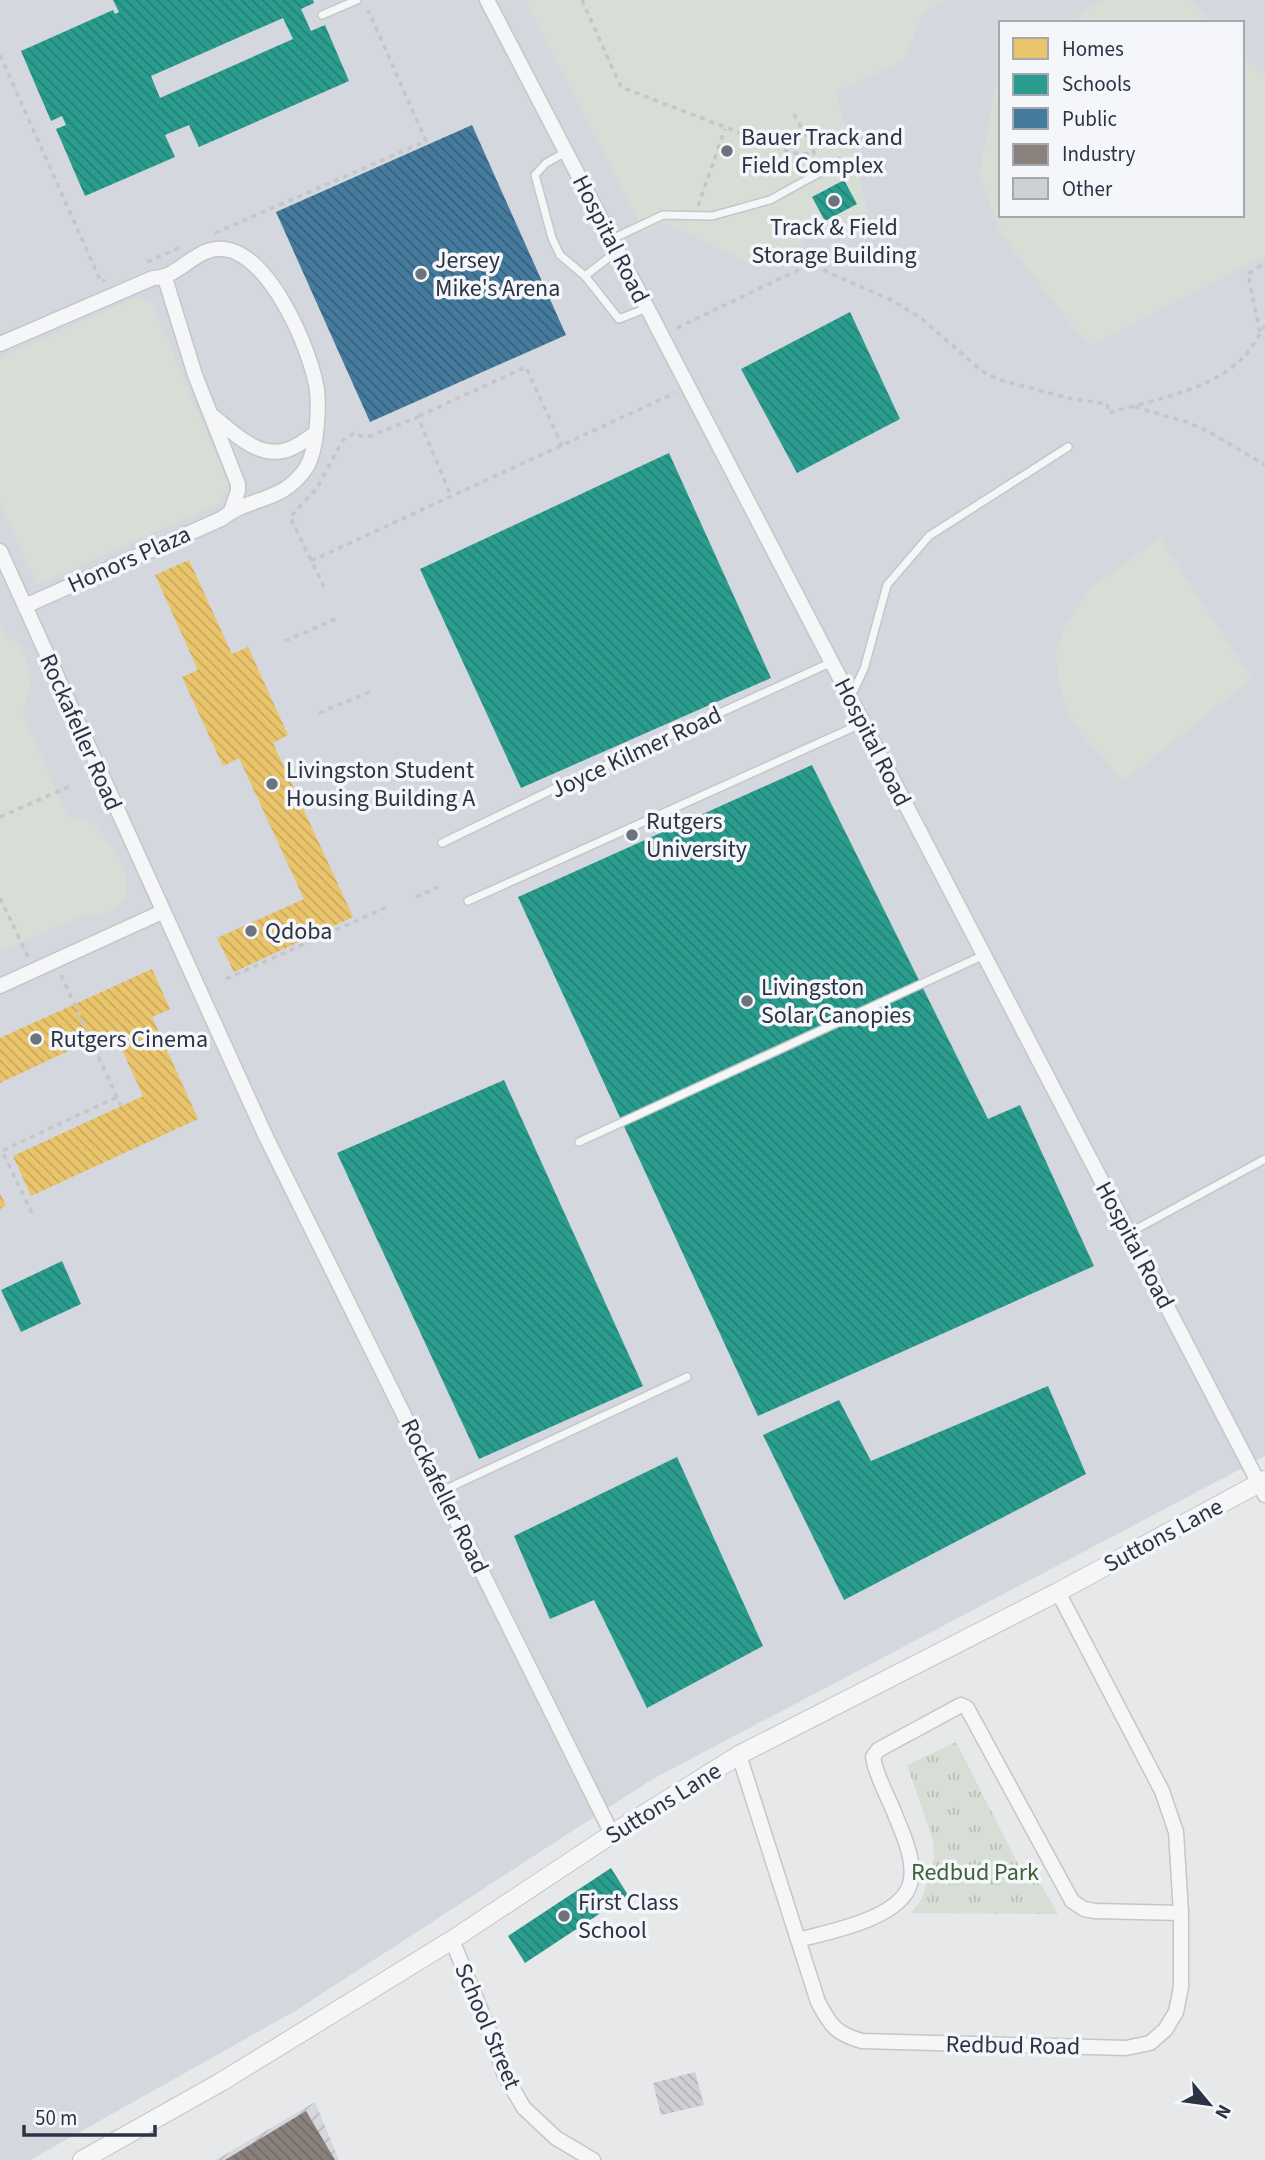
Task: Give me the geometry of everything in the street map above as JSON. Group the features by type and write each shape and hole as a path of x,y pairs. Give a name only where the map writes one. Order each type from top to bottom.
{"street":[{"name":"Hospital Road","path":"487,0 1263,1486"},
{"name":"Honors Plaza","path":"0,344 153,278 165,278 202,252 225,249 244,256 262,270 279,294 309,357 317,391 316,433 307,467 285,491 231,511 221,519 24,606"},
{"path":"165,278 195,375 238,484 231,511"},
{"path":"211,415 255,448 273,452 290,449 316,433"},
{"name":"Rockafeller Road","path":"0,551 162,912 277,1158 612,1834"},
{"path":"0,986 162,912"},
{"name":"Suttons Lane","path":"82,2160 220,2082 452,1940 612,1834 739,1755 1263,1486"},
{"name":"Redbud Road","path":"739,1755 818,2003 834,2029 847,2037 862,2041 1126,2048 1150,2043 1165,2030 1177,2012 1181,1987 1181,1913 1176,1832 1162,1791 1058,1592"},
{"path":"798,1940 876,1916 893,1907 903,1896 910,1885 905,1840 873,1757 878,1750 961,1705 967,1708 1072,1901 1084,1909 1095,1911 1181,1913"},
{"name":"School Street","path":"452,1940 505,2076 524,2108 556,2138 593,2160"}],"lane":[{"path":"322,15 357,0"},
{"path":"566,152 546,163 536,175 552,238 560,255 585,276 619,319 647,308"},
{"path":"585,276 614,245 663,215 712,216 770,200 839,162"},
{"path":"850,698 864,669 887,586 929,536 1068,447"},
{"name":"Joyce Kilmer Road","path":"442,843 832,662"},
{"path":"468,901 863,723"},
{"path":"579,1142 984,956"},
{"path":"1129,1233 1265,1159"},
{"path":"442,1491 687,1377"}],"path":[{"path":"582,0 621,87 792,153 815,155"},
{"path":"209,235 426,141 368,10"},
{"path":"0,55 101,282 112,278"},
{"path":"794,114 824,171"},
{"path":"695,215 725,129"},
{"path":"145,263 184,246"},
{"path":"1260,334 1260,323 1248,274 1265,263"},
{"path":"677,328 798,270 820,268 893,301 922,319 982,371 997,379 1068,398 1107,404 1109,413 1186,390 1219,376 1246,355 1265,326"},
{"path":"324,587 290,517 317,488 343,440 354,433 363,437 370,436 526,367 562,446"},
{"path":"311,561 677,393"},
{"path":"1133,406 1187,422 1265,465"},
{"path":"418,416 452,496"},
{"path":"285,641 338,618"},
{"path":"319,713 372,691"},
{"path":"0,817 73,785"},
{"path":"416,897 438,887"},
{"path":"0,898 35,970"},
{"path":"226,979 389,906"},
{"path":"55,961 121,1106"},
{"path":"32,1213 2,1151 117,1097"}],"shaded area":[{"name":"Rutgers University","path":"0,0 1265,0 1265,1456 651,1780 295,2011 30,2160 0,2160"},
{"path":"315,2102 339,2160 216,2160"}],"green space":[{"name":"Bauer Track and Field Complex","path":"525,0 947,0 922,14 905,60 836,92 868,211 754,265 662,222 644,232"},
{"path":"1102,0 1190,0 1211,21 1068,21"},
{"path":"1244,55 1265,77 1265,256 1092,345 1079,335 1001,234 979,175 995,87 999,83 999,217 1244,217"},
{"path":"143,299 152,304 227,481 226,491 218,504 37,585 0,503 0,358 131,300"},
{"path":"1160,538 1252,679 1124,781 1088,743 1069,715 1059,682 1056,651 1065,626 1089,589"},
{"path":"0,623 6,635 21,646 32,679 23,715 68,817 90,822 103,835 122,865 127,886 124,899 110,911 96,917 85,914 0,952"},
{"name":"Redbud Park","path":"956,1742 1026,1880 1036,1876 1058,1914 911,1913 922,1898 934,1860 933,1840 907,1765"}],"building: Homes":[{"name":"Livingston Student Housing Building A","path":"189,560 232,654 248,647 288,735 273,743 353,917 234,972 217,938 304,899 239,758 223,766 182,677 198,670 155,575"},
{"path":"152,969 170,1009 152,1017 198,1119 31,1196 13,1156 143,1096 113,1030 0,1083 0,1038"},
{"path":"0,1193 6,1206 0,1209"}],"building: Schools":[{"path":"113,0 313,0 314,3 301,9 311,31 325,25 349,81 199,147 189,125 165,135 175,157 85,196 56,129 66,125 62,116 51,121 21,51 113,10 115,14 119,12","holes":["283,18 293,39 160,98 151,76"]},
{"name":"Track & Field Storage Building","path":"844,180 857,204 825,221 812,197"},
{"path":"850,312 900,419 797,473 741,369"},
{"path":"669,453 771,678 521,788 420,569"},
{"name":"Livingston Solar Canopies","path":"812,765 988,1119 1020,1105 1094,1266 758,1416 518,897"},
{"path":"504,1080 643,1386 479,1459 337,1153"},
{"path":"62,1261 81,1304 21,1332 1,1290"},
{"path":"1048,1386 1086,1474 844,1600 763,1435 839,1400 871,1461"},
{"path":"677,1457 763,1646 647,1708 594,1600 550,1619 514,1536"},
{"path":"611,1868 628,1895 525,1963 508,1936"}],"building: Public":[{"name":"Jersey Mike's Arena","path":"472,125 566,335 370,422 276,212"}],"building: Industry":[{"path":"306,2111 335,2160 225,2160"}],"building: Other":[{"path":"695,2072 704,2105 661,2115 653,2083"}],"place":[{"name":"Bauer Track and Field Complex","path":"727,151"},
{"name":"Track & Field Storage Building","path":"834,201"},
{"name":"Jersey Mike's Arena","path":"421,274"},
{"name":"Livingston Student Housing Building A","path":"272,784"},
{"name":"Rutgers University","path":"632,835"},
{"name":"Qdoba","path":"251,931"},
{"name":"Livingston Solar Canopies","path":"747,1001"},
{"name":"Rutgers Cinema","path":"36,1039"},
{"name":"First Class School","path":"564,1916"}]}
